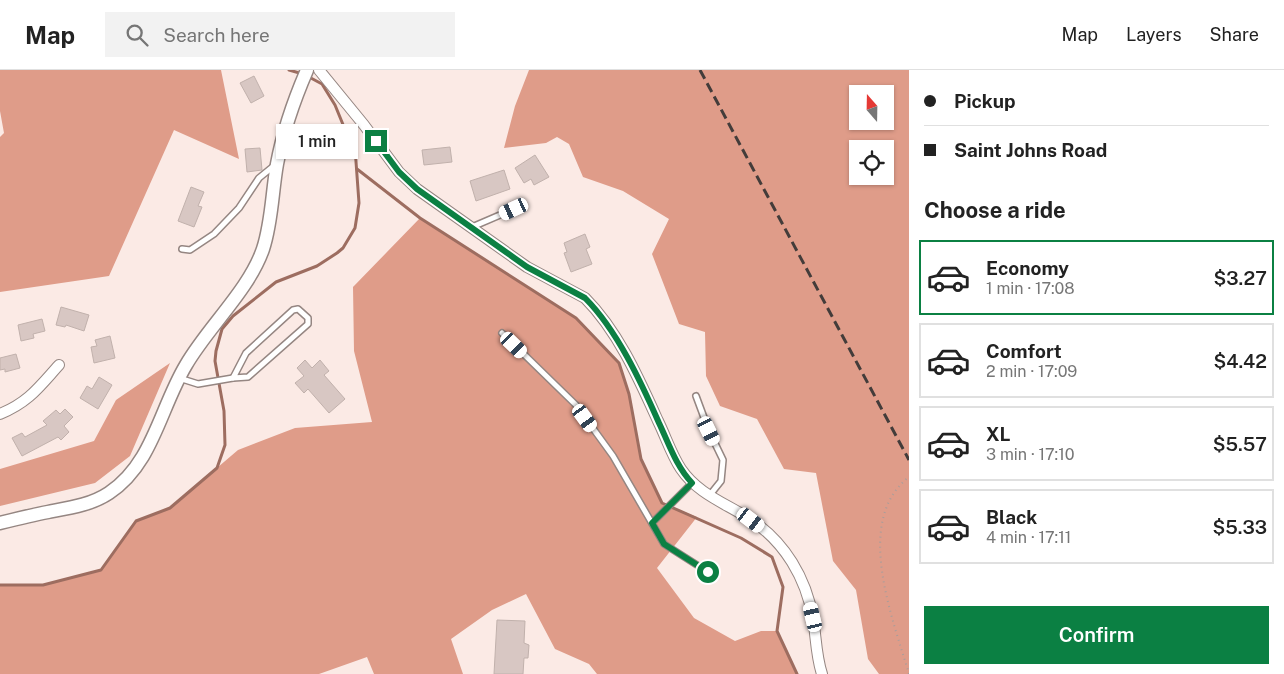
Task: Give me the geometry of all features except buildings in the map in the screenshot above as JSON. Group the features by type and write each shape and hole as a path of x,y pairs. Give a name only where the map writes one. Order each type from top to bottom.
{"street":[{"path":"0,523 75,507 98,499 110,492 133,472 142,460 178,378 196,348 250,277 264,248 282,141 307,70"},
{"path":"319,70 399,172 417,189 527,267 585,298 592,305 634,369 674,457 692,483 701,492 751,520 764,530 782,547 790,559 803,582 808,598 822,674"},
{"path":"0,414 27,400 59,365"}],"lane":[{"path":"182,249 190,250 214,234 239,208 260,178 277,163"},
{"path":"472,227 514,209"},
{"path":"178,378 198,384 248,377 308,324 308,318 298,308 293,310 246,353 230,379"},
{"path":"502,333 576,405 612,456 664,544 708,572"},
{"path":"696,396 709,431 723,460 721,481 709,496"},
{"path":"652,523 692,483"}],"path":[{"path":"908,674 892,616 880,554 882,520 886,508 892,496 909,477"}],"shaded area":[{"path":"0,70 221,70 239,159 174,130 109,276 0,292 0,137 4,133 0,111"},
{"path":"529,70 909,70 909,674 879,674 868,659 856,590 833,561 816,473 784,469 757,419 720,406 706,376 705,332 679,324 652,254 669,219 623,191 583,177 569,144 557,137 546,143 504,148 515,106"},
{"path":"420,218 576,318 619,363 629,394 641,459 662,503 697,517 657,568 694,618 735,641 761,631 777,631 797,674 597,674 589,664 555,649 526,594 492,610 451,639 463,674 374,674 367,657 319,674 0,674 0,585 43,585 101,570 136,521 170,508 238,450 295,428 372,422 354,351 353,287"},
{"path":"170,363 130,456 95,483 0,506 0,469 94,441 116,400"}],"waterway":[{"path":"289,70 303,74"},
{"path":"0,585 43,585 101,570 136,521 170,508 217,468 225,445 224,411 215,361 222,329 233,316 276,282 317,266 337,253 343,248 355,228 359,203 355,148 335,105 322,84 309,77"},
{"path":"357,169 420,218 576,318 619,363 629,394 641,459 662,503 741,538 772,557 783,587 777,631 797,674"}],"railway":[{"path":"700,70 909,460"}],"route":[{"path":"376,141 399,172 417,189 527,267 585,298 592,305 634,369 674,457 692,483 652,523 664,544 708,572"}]}
